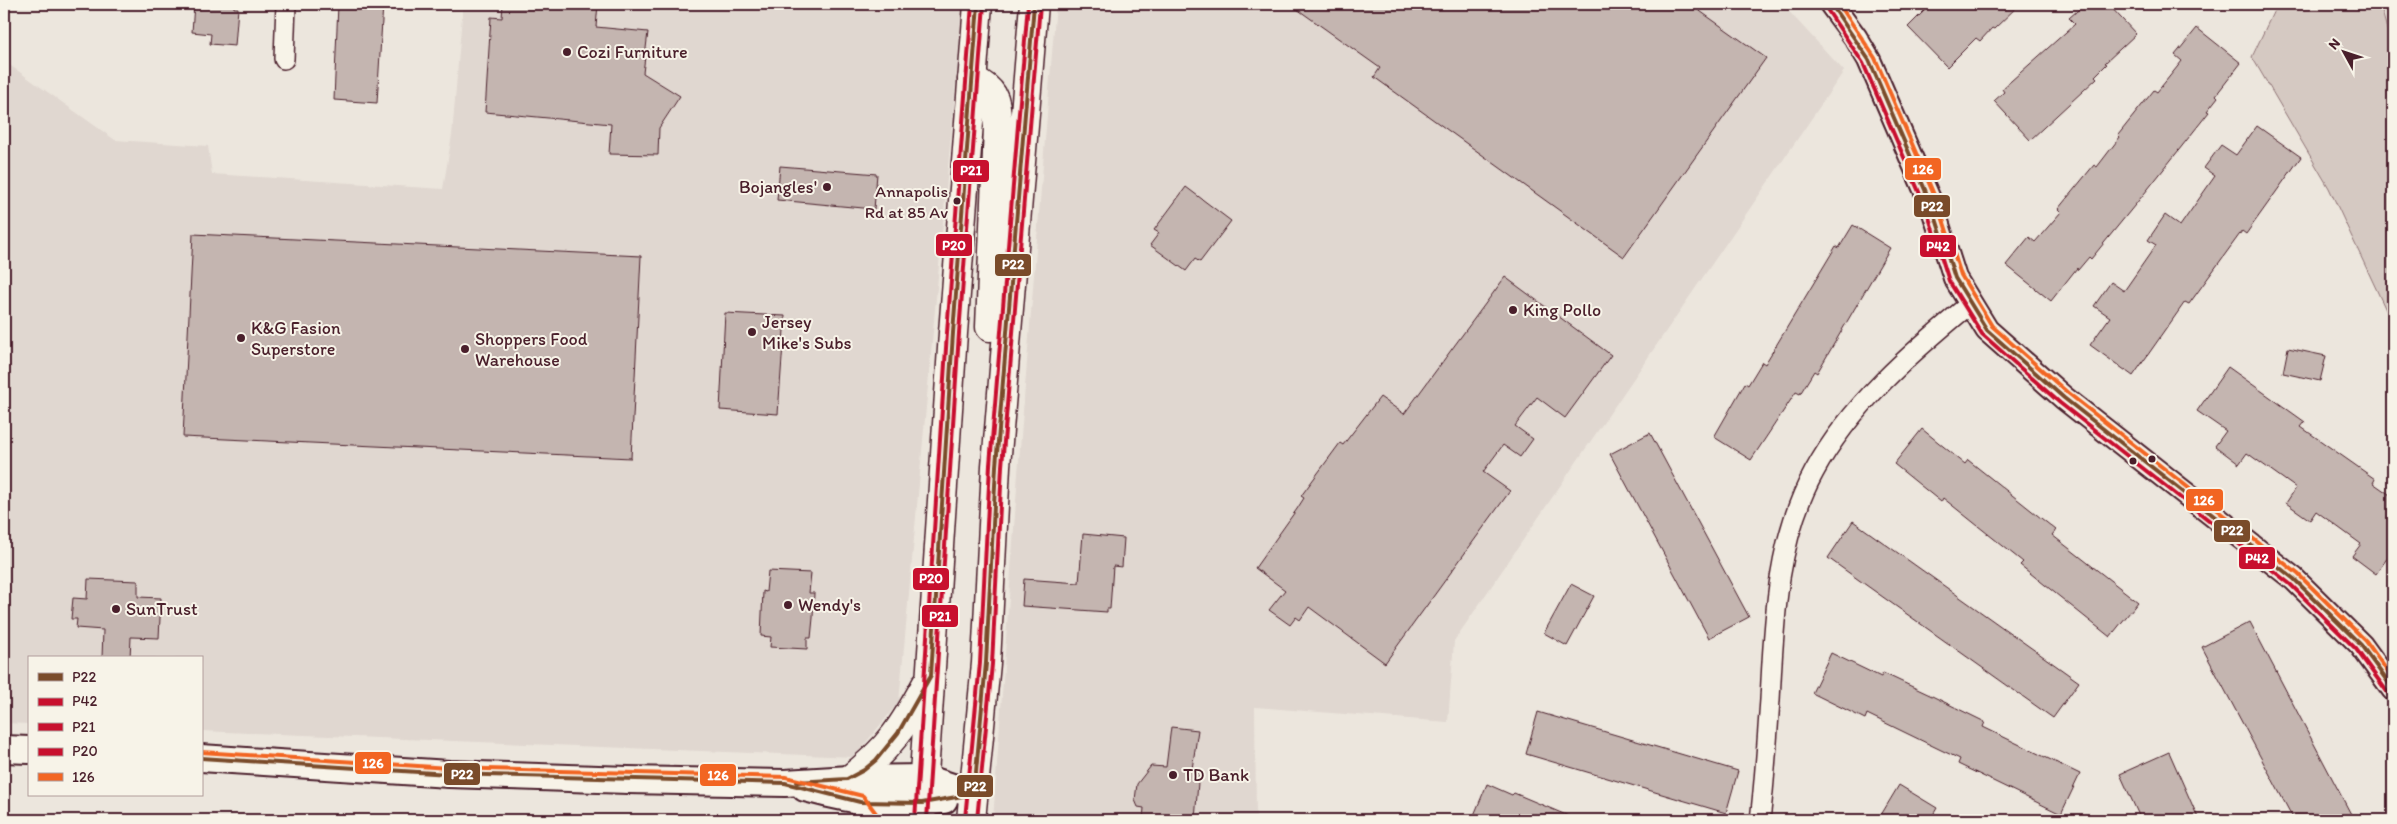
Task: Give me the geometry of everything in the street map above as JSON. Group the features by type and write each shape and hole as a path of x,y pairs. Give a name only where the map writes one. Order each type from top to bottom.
{"main road":[{"path":"923,801 952,333 978,4"},
{"path":"202,758 449,774 785,783 861,800 923,801 973,807 986,663 1001,410 1034,4"},
{"path":"972,79 988,87 996,102 998,127 989,346 1001,410"},
{"path":"861,800 882,753 909,716 931,675"},
{"path":"4,749 28,750"}],"street":[{"path":"284,59 286,4"},
{"path":"1831,4 1856,38 1882,86 1932,206 1955,278 1987,330 2064,398 2294,579 2361,645 2393,690"},
{"path":"1760,820 1779,580 1791,530 1801,499 1827,450 1867,400 1940,329 1970,304"}],"shaded area":[{"path":"463,4 963,4 899,702 854,757 202,731 202,656 28,656 28,724 4,723 4,61 115,140 208,146 212,174 443,189 452,135"},
{"path":"1056,4 1782,4 1844,71 1454,641 1448,722 1255,707 1256,820 993,820 1018,473"},
{"path":"2277,4 2380,4 2393,51 2393,325 2329,188 2252,57"}],"building":[{"path":"194,4 234,5 234,8 238,8 235,46 210,44 211,34 192,32"},
{"path":"338,4 383,4 377,103 334,100"},
{"name":"Cozi Furniture","path":"503,4 598,4 596,27 648,32 643,73 680,96 659,128 658,155 609,154 611,124 485,112 491,17 502,18"},
{"path":"1290,4 1690,4 1766,58 1624,257 1374,77 1380,68"},
{"path":"1931,4 2020,4 1980,41 1976,38 1947,67 1908,27"},
{"path":"2085,4 2108,4 2136,34 2105,63 2107,64 2095,76 2097,78 2030,140 1994,101 2004,92 2002,89 2075,24 2069,18"},
{"path":"2197,28 2241,63 2216,95 2218,97 2207,111 2209,112 2148,189 2091,259 2089,257 2078,270 2077,268 2051,301 2006,265 2029,237 2035,242 2061,212 2058,209 2094,165 2097,167 2120,137 2118,135 2154,90 2157,92 2182,61 2175,55"},
{"path":"2257,126 2301,157 2246,234 2242,231 2189,304 2185,302 2133,376 2090,345 2110,317 2094,306 2111,282 2124,291 2156,245 2148,240 2165,215 2180,226 2215,176 2204,168 2221,145 2236,155"},
{"name":"Bojangles'","path":"780,166 877,174 874,209 777,200"},
{"path":"1186,187 1231,221 1200,262 1195,259 1186,271 1150,245 1159,233 1154,230"},
{"path":"1853,225 1890,248 1817,373 1814,371 1800,394 1796,392 1751,460 1714,437 1745,383 1748,385 1762,362 1765,364 1836,246 1839,248"},
{"name":"Shoppers Food Warehouse","path":"193,234 641,256 631,458 183,437"},
{"path":"1505,277 1611,355 1565,418 1537,397 1515,426 1533,439 1520,457 1503,445 1483,472 1510,491 1385,663 1309,607 1300,620 1296,617 1290,625 1269,610 1285,590 1255,568 1297,509 1304,498 1301,496 1340,443 1343,445 1380,397 1404,414"},
{"path":"725,313 785,316 778,414 720,410"},
{"path":"2288,348 2326,356 2320,381 2283,373"},
{"path":"2228,367 2305,422 2301,427 2375,479 2373,483 2393,497 2393,550 2376,574 2352,556 2361,544 2316,511 2310,520 2286,503 2296,488 2247,453 2239,464 2215,446 2226,431 2197,411"},
{"path":"1922,429 1965,464 1968,460 2056,530 2052,535 2138,602 2110,637 2020,565 2023,562 1943,498 1941,502 1894,464"},
{"path":"1650,433 1749,617 1709,638 1610,454"},
{"path":"1853,521 2079,682 2053,718 1828,558"},
{"path":"1083,534 1124,538 1122,567 1113,566 1110,609 1107,609 1107,612 1022,606 1024,579 1079,583"},
{"name":"Wendy's","path":"768,571 811,573 809,593 814,593 813,618 811,638 807,638 807,649 770,647 771,637 761,636 763,591 766,592"},
{"name":"SunTrust","path":"88,579 138,581 138,597 161,598 159,638 131,637 130,656 102,656 103,630 76,628 77,619 71,619 73,598 87,599"},
{"path":"1571,584 1594,596 1567,646 1544,633"},
{"path":"2250,622 2354,820 2294,820 2202,647"},
{"path":"1831,653 1881,677 1883,673 1932,696 1985,722 1983,727 2080,774 2061,814 1958,764 1960,759 1867,714 1865,719 1812,693"},
{"path":"1538,712 1738,771 1726,813 1526,754"},
{"name":"TD Bank","path":"1171,727 1198,730 1192,769 1199,770 1195,820 1143,820 1144,808 1138,807 1135,800 1137,784 1151,766 1166,767"},
{"path":"2169,752 2199,820 2141,820 2120,774"},
{"path":"1487,784 1512,795 1514,793 1578,820 1472,820"},
{"path":"1899,785 1937,808 1930,820 1878,820"}],"transit line":[{"name":"P20","path":"915,820 947,333 972,4"},
{"name":"P22","path":"797,782 847,779 864,770 876,760 898,733 931,675 953,333 978,4"},
{"name":"P21","path":"927,820 959,333 984,4"},
{"name":"P20","path":"965,819 980,663 990,465 1028,4"},
{"name":"P22","path":"202,758 449,774 785,783 860,802 922,803 974,794 986,663 996,466 1034,4"},
{"name":"P22","path":"1831,4 1869,60 1932,206 1955,278 1987,330 2064,398 2294,579 2361,645 2393,689"},
{"name":"126","path":"1839,4 1875,58 1938,204 1961,275 1992,326 2068,393 2298,574 2366,641 2393,679"},
{"name":"P21","path":"977,820 992,664 1002,466 1040,5"},
{"name":"P42","path":"1826,8 1863,63 1926,208 1949,281 1982,334 2060,403 2290,584 2356,649 2388,693"},
{"name":"126","path":"202,752 449,768 786,777 863,796 878,816"}],"place":[{"name":"Cozi Furniture","path":"567,52"},
{"name":"Bojangles'","path":"827,187"},
{"name":"Annapolis Rd at 85 Av","path":"957,201"},
{"name":"King Pollo","path":"1513,310"},
{"name":"Jersey Mike's Subs","path":"752,332"},
{"name":"K&G Fasion Superstore","path":"241,338"},
{"name":"Shoppers Food Warehouse","path":"465,349"},
{"name":"Wendy's","path":"788,605"},
{"name":"SunTrust","path":"116,609"},
{"name":"TD Bank","path":"1173,775"}]}
